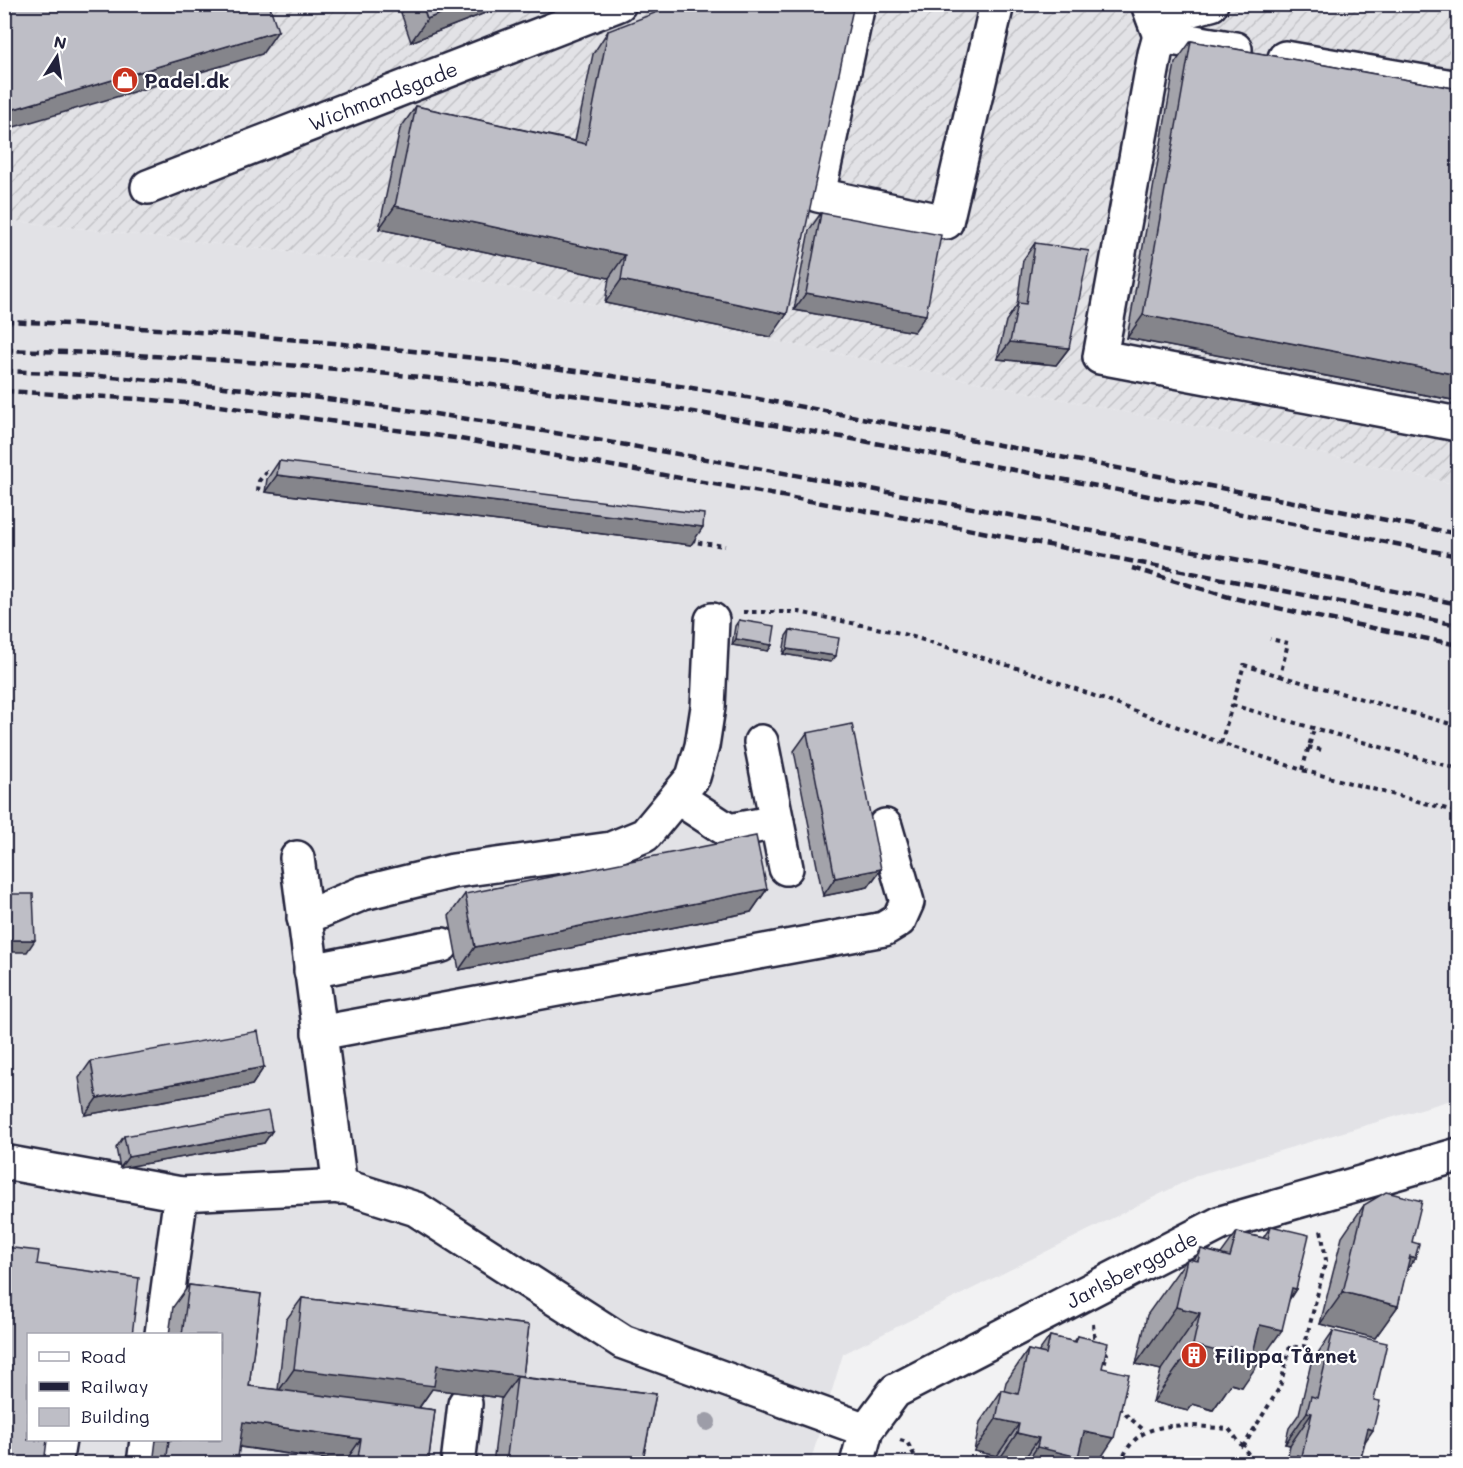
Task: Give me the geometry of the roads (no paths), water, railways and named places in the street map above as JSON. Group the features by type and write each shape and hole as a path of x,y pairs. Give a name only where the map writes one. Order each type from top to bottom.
{"street":[{"name":"Wichmandsgade","path":"148,187 619,4"},
{"path":"858,4 818,195 946,222 997,4"},
{"path":"1154,20 1211,4"},
{"path":"1154,20 1458,88"},
{"path":"1154,20 1155,54 1100,357 1458,424"},
{"path":"304,918 363,893 453,871 611,849 645,835 693,777 702,746 708,707 712,620"},
{"path":"761,741 786,868"},
{"path":"677,797 729,831 777,822"},
{"path":"319,1033 884,929 899,920 907,902 885,826"},
{"path":"297,858 340,1186"},
{"path":"311,971 442,945"},
{"name":"Jarlsberggade","path":"857,1464 866,1430 895,1391 1090,1290 1221,1223 1458,1155"},
{"path":"4,1162 181,1194 340,1186 416,1209 623,1342 866,1430"},
{"path":"162,1333 181,1194"},
{"path":"458,1464 465,1404"},
{"path":"55,1464 59,1441"},
{"path":"144,1464 147,1441"}],"railway":[{"path":"4,321 169,330 333,343 578,371 852,416 1458,534"},
{"path":"4,350 251,362 414,376 659,407 878,444 1458,556"},
{"path":"4,371 94,376 273,392 540,430 996,512 1458,604"},
{"path":"4,391 219,406 455,438 957,527 1458,625"},
{"path":"1132,568 1229,597 1458,645"}],"place":[{"name":"Padel.dk","path":"125,80"},
{"name":"Filippa Tårnet","path":"1194,1355"}]}
